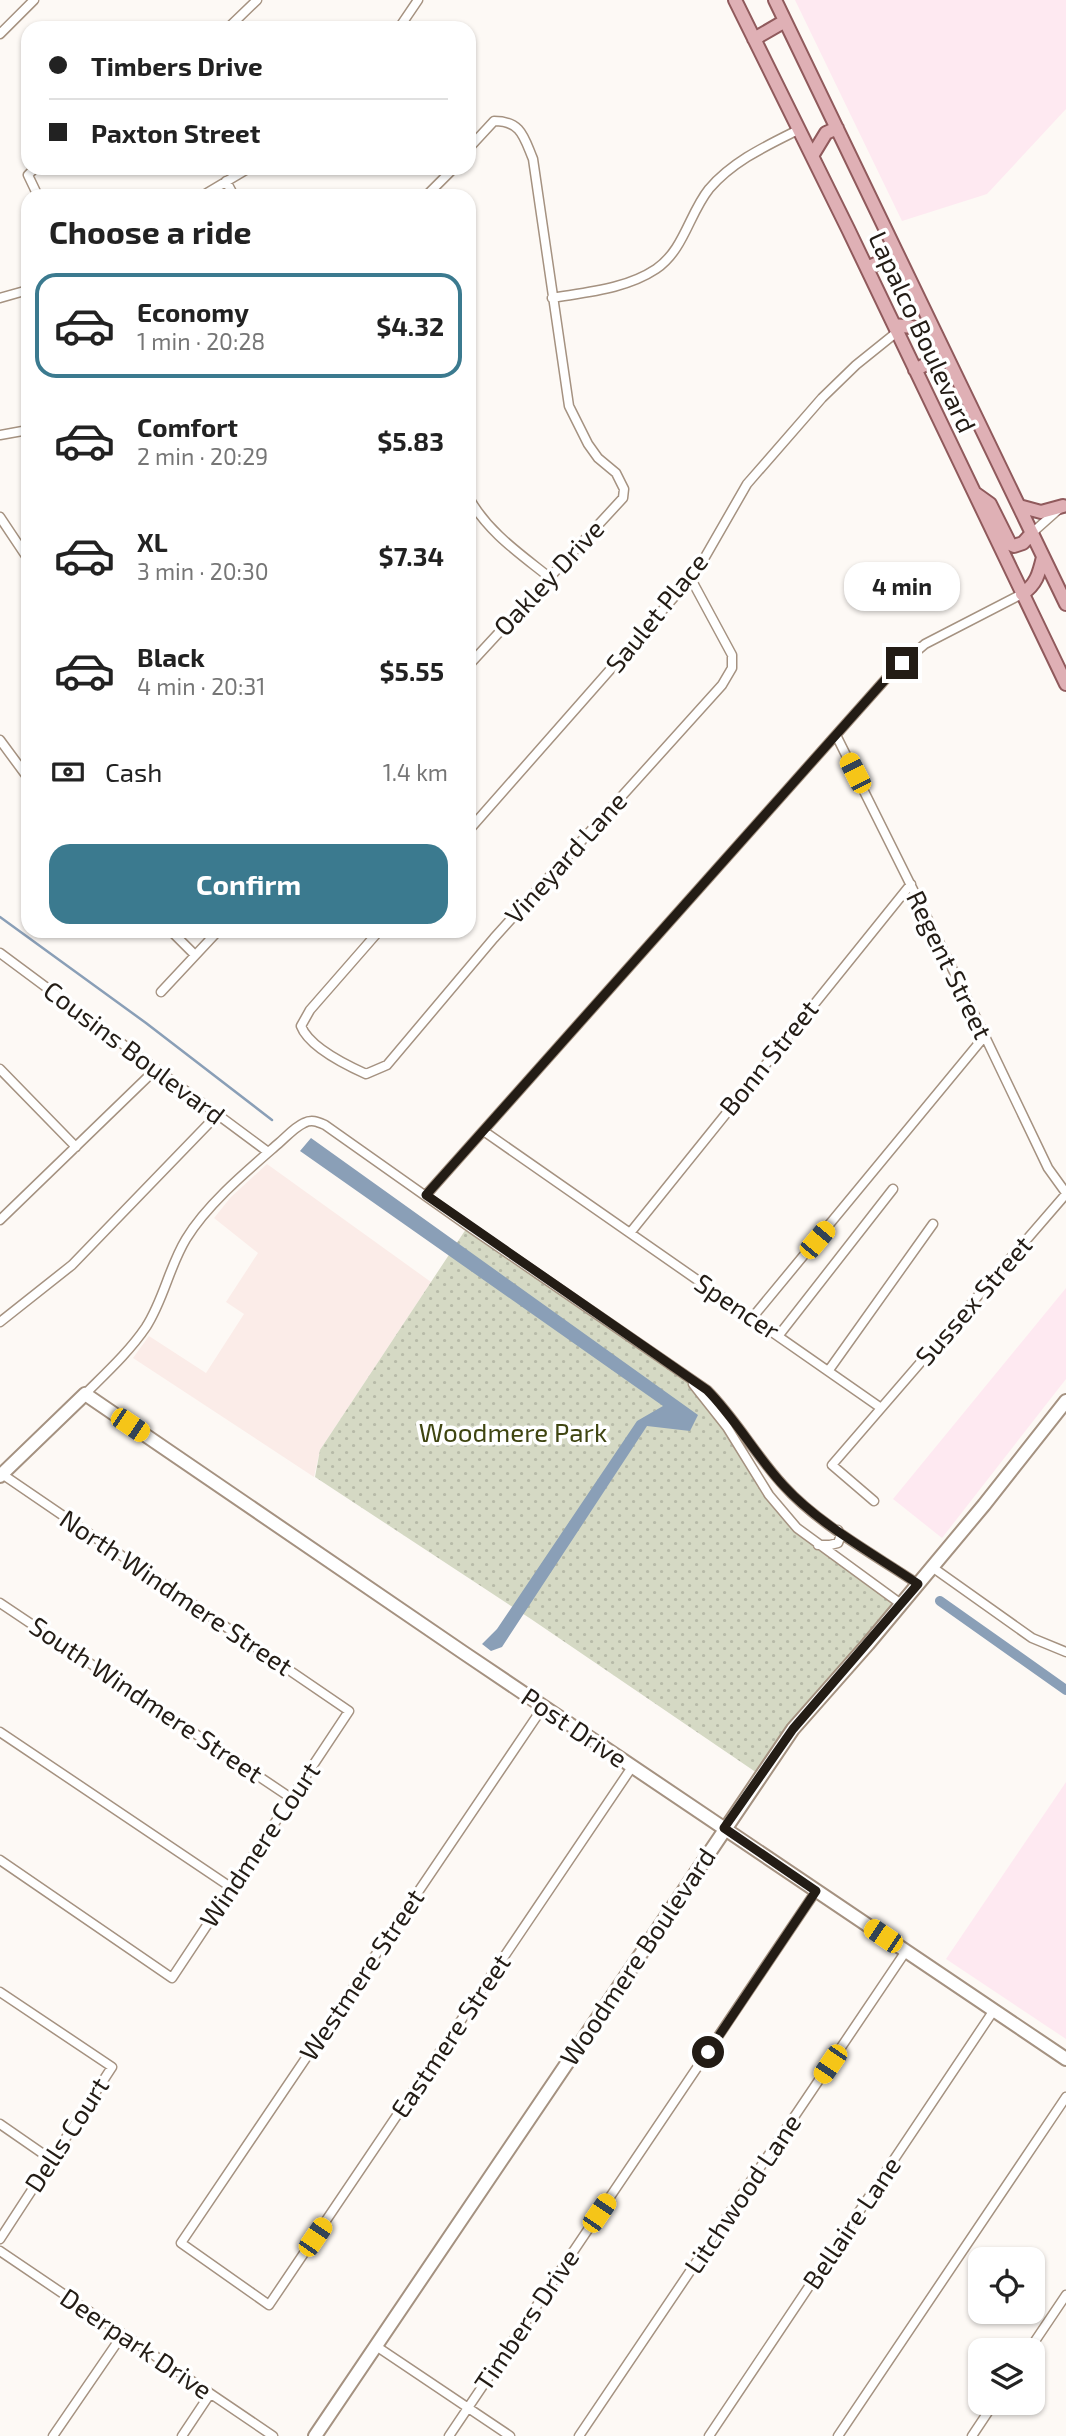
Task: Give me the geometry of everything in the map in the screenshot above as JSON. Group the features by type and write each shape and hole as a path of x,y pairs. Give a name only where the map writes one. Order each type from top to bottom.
{"main road":[{"name":"Lapalco Boulevard","path":"735,0 1066,684"},
{"name":"Lapalco Boulevard","path":"775,0 1066,604"},
{"path":"754,39 785,20"},
{"path":"812,156 826,133 837,128"},
{"path":"867,268 897,254"},
{"path":"895,328 912,327 937,338"},
{"path":"915,370 945,355"},
{"path":"973,491 990,504 1014,547 1032,533"},
{"path":"1019,506 1041,512 1064,504"},
{"path":"1022,594 1032,587 1043,557"}],"street":[{"path":"0,34 34,0"},
{"path":"235,21 257,0"},
{"path":"404,21 418,0"},
{"path":"476,140 494,121 513,124 522,132 533,159 552,298 606,289 636,280 656,270 676,250 697,207 724,174 741,160 798,130"},
{"path":"213,189 237,175"},
{"path":"433,189 446,175"},
{"path":"226,181 230,189"},
{"path":"0,298 21,292"},
{"name":"Oakley Drive","path":"476,657 623,498 624,489 616,472 598,458 588,444 569,406 552,298"},
{"name":"Saulet Place","path":"476,822 691,579 747,484 822,398 895,328"},
{"path":"0,435 21,431"},
{"path":"1032,533 1064,504"},
{"path":"476,510 498,536 549,577"},
{"path":"0,517 21,548"},
{"name":"Vineyard Lane","path":"373,938 310,1010 301,1026 304,1034 341,1062 366,1073 387,1065 494,938 722,685 732,668 732,655 691,579"},
{"path":"426,1195 485,1132 892,672 925,644 1022,594"},
{"name":"Regent Street","path":"836,735 1048,1168 1066,1193"},
{"path":"0,740 21,768"},
{"name":"Bonn Street","path":"629,1233 911,884"},
{"path":"178,938 195,955"},
{"path":"161,992 211,938"},
{"name":"Cousins Boulevard","path":"0,953 268,1153"},
{"path":"752,1318 984,1037"},
{"path":"0,1069 76,1147"},
{"path":"0,1220 156,1069"},
{"path":"0,1322 72,1265 217,1115"},
{"path":"1,1475 126,1353 144,1330 165,1291 187,1237 229,1190 268,1153 302,1124 316,1121 707,1390 784,1487 799,1501 918,1584"},
{"name":"Spencer","path":"485,1132 881,1408"},
{"path":"779,1335 893,1189"},
{"name":"Sussex Street","path":"881,1408 1066,1193"},
{"path":"829,1370 933,1224"},
{"path":"686,1377 727,1427 782,1513 818,1545 901,1604"},
{"name":"Post Drive","path":"85,1394 1066,2059"},
{"name":"Woodmere Boulevard","path":"315,2436 793,1729 918,1584 1066,1401"},
{"path":"874,1501 832,1465 881,1408"},
{"name":"North Windmere Street","path":"1,1475 349,1712"},
{"path":"818,1545 838,1543 841,1535 838,1530"},
{"path":"932,1567 1032,1638 1066,1652"},
{"name":"South Windmere Street","path":"0,1603 291,1798"},
{"name":"Westmere Street","path":"269,2305 181,2243 543,1707"},
{"name":"Windmere Court","path":"0,1860 172,1978 349,1712"},
{"path":"0,1732 232,1888"},
{"name":"Eastmere Street","path":"269,2305 632,1767"},
{"name":"Timbers Drive","path":"449,2436 816,1891"},
{"name":"Litchwood Lane","path":"579,2436 906,1951"},
{"name":"Dells Court","path":"0,1992 111,2067 0,2239"},
{"name":"Bellaire Lane","path":"709,2436 995,2010"},
{"path":"838,2436 1066,2097"},
{"path":"0,2124 52,2160"},
{"name":"Deerpark Drive","path":"0,2251 272,2436"},
{"path":"1037,2338 1065,2298"},
{"path":"53,2436 123,2334"},
{"path":"376,2346 510,2436"},
{"path":"182,2436 210,2394"},
{"path":"972,2436 986,2415"}],"shaded area":[{"path":"795,0 1066,0 1066,109 987,194 902,221"},
{"path":"267,1164 431,1282 320,1450 314,1477 133,1358 149,1336 206,1373 244,1314 226,1302 258,1253 214,1218 231,1197"},
{"path":"1066,1288 1066,1379 942,1538 893,1499"},
{"path":"1066,1782 1066,2039 946,1959"}],"green space":[{"name":"Woodmere Park","path":"468,1226 686,1377 703,1395 782,1513 901,1604 760,1775 531,1619 315,1477 320,1450"}],"water":[{"path":"311,1138 698,1415 690,1431 647,1426 502,1647 491,1651 482,1644 497,1629 637,1421 663,1406 300,1151"}],"waterway":[{"path":"0,917 21,932"},
{"path":"29,938 146,1023 272,1120"},
{"path":"940,1601 1066,1690"}],"route":[{"path":"708,2052 816,1891 724,1828 793,1729 918,1584 799,1501 784,1487 707,1390 426,1195 902,663"}]}
